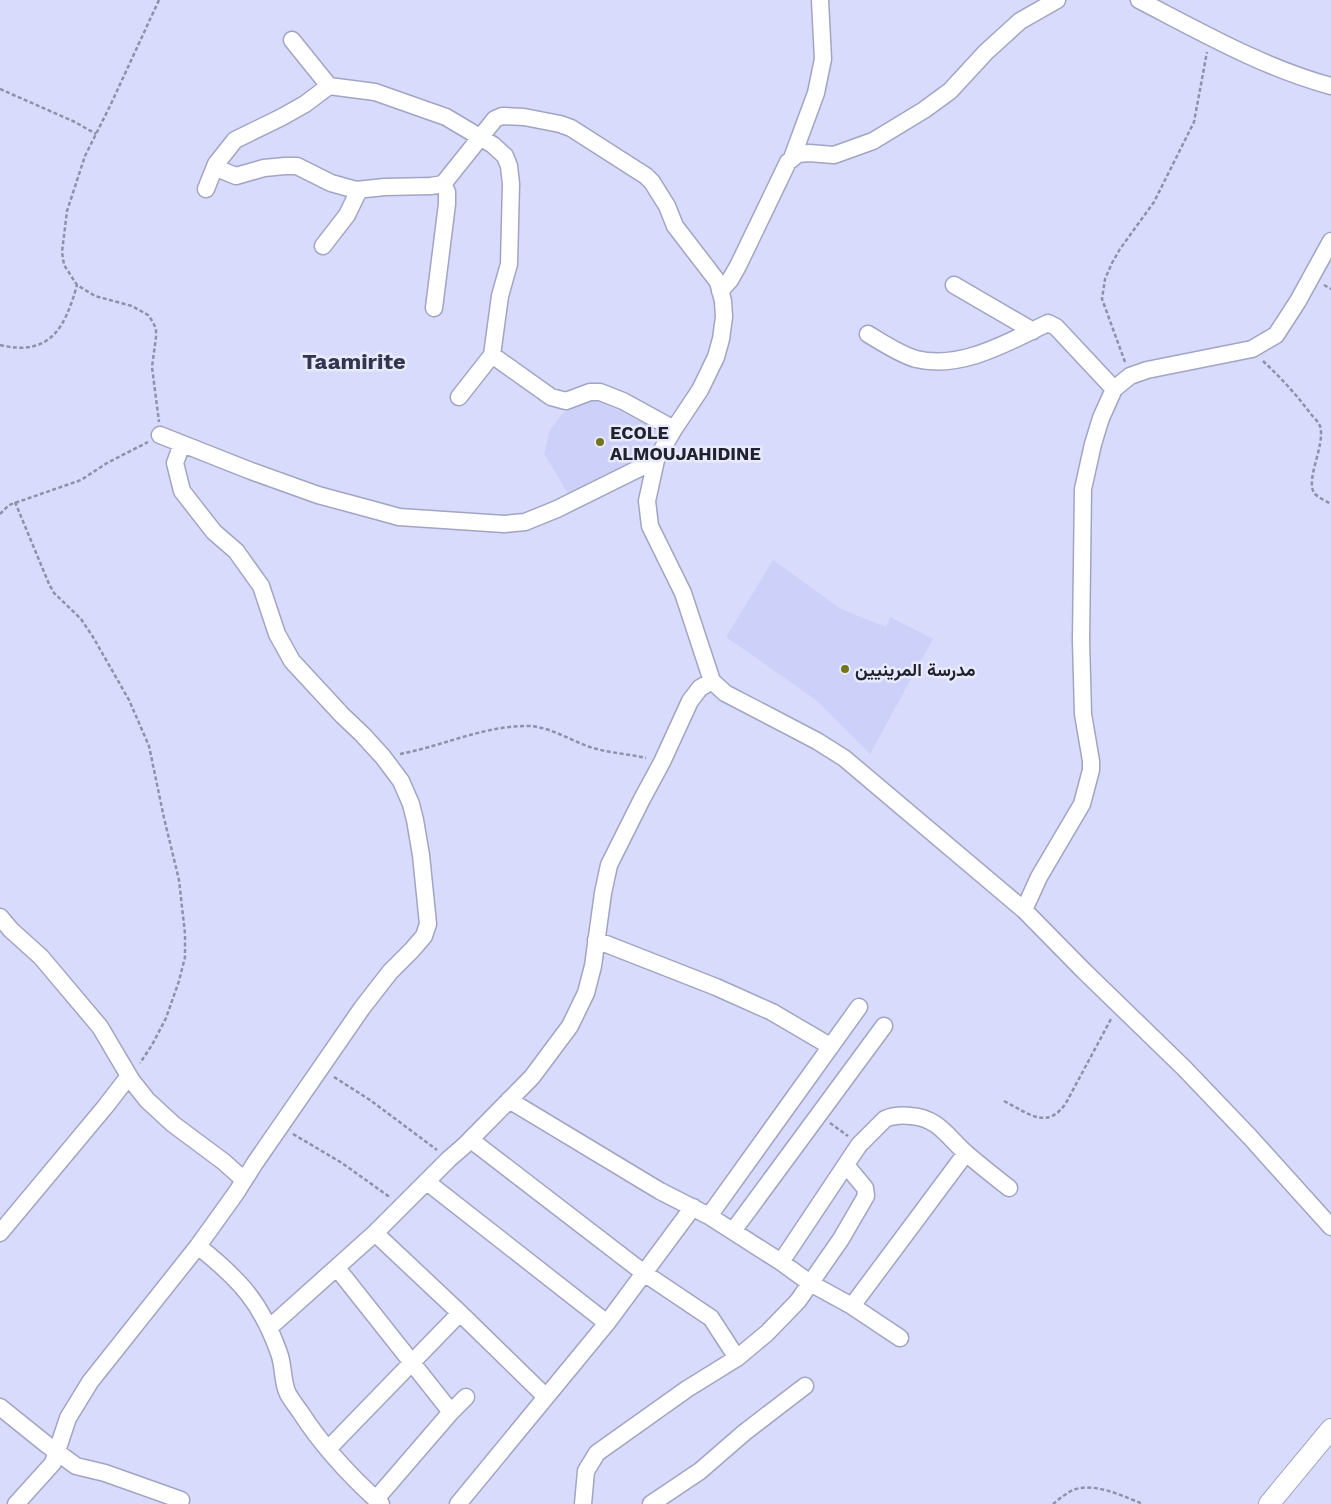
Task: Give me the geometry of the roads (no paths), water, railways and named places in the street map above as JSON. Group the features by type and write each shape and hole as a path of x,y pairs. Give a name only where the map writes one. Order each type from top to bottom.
{"main road":[{"path":"1269,1504 1331,1429"}],"street":[{"path":"792,158 816,94 823,59 820,0"},
{"path":"720,291 730,280 738,266 784,168 792,158 798,154 809,153 834,155 873,140 924,110 950,91 986,52 1020,21 1057,0"},
{"path":"1139,0 1286,72 1331,86"},
{"path":"292,40 329,86 375,92 446,117 493,145 505,156 509,166 511,184 509,264 500,296 492,355 459,397"},
{"path":"206,189 216,164 235,140 282,118 329,86"},
{"path":"216,164 221,170 236,176 264,168 297,166 346,188 359,190 443,184 496,119 502,116 548,120 570,128 646,176 667,206 674,226 718,282 724,317 722,339 716,357 700,390 656,460 647,501 650,526 683,593 712,681 725,693 817,741 844,758 1024,910 1250,1136 1331,1227"},
{"path":"434,308 447,204 447,192 443,184"},
{"path":"323,246 346,215 359,190"},
{"path":"1024,910 1039,877 1082,804 1091,770 1083,714 1081,640 1083,489 1093,444 1101,418 1114,388 1130,376 1147,370 1252,349 1276,335 1298,302 1331,241"},
{"path":"954,286 1033,331"},
{"path":"868,334 914,358 935,362 969,357 1008,344 1048,323 1056,327 1114,388"},
{"path":"492,355 551,396 566,400 590,392 600,392 623,401 674,429"},
{"path":"160,435 318,495 399,517 504,524 525,522 549,512 656,460"},
{"path":"16,1504 52,1462 57,1453 68,1418 90,1382 198,1246 362,1008 390,972 424,936 428,924 421,855 411,804 401,781 383,757 292,661 277,634 260,586 236,551 214,532 182,491 175,463 182,444"},
{"path":"269,1328 338,1268 471,1140 532,1077 570,1026 586,993 593,966 609,865 662,762 690,700 700,688 712,681"},
{"path":"0,917 11,930 41,957 100,1027 129,1076 147,1100 173,1124 224,1162 244,1180"},
{"path":"596,940 764,1008 830,1046"},
{"path":"709,1216 858,1007"},
{"path":"733,1231 884,1026"},
{"path":"0,1233 129,1076"},
{"path":"510,1100 660,1191 709,1216 782,1262 810,1283 852,1306 900,1338"},
{"path":"782,1262 859,1145 885,1119 907,1115 931,1121 1009,1188"},
{"path":"471,1140 644,1273 711,1318 738,1358"},
{"path":"852,1306 966,1153"},
{"path":"583,1504 586,1471 596,1453 687,1389 738,1358 789,1312 841,1238 866,1196 865,1188 846,1165"},
{"path":"427,1182 607,1323"},
{"path":"458,1504 607,1323 693,1207"},
{"path":"375,1233 546,1397"},
{"path":"198,1246 237,1279 254,1301 269,1328 280,1356 287,1393 311,1429 328,1449 352,1476 379,1501 451,1412 466,1397"},
{"path":"338,1268 451,1412"},
{"path":"328,1449 460,1313"},
{"path":"651,1504 700,1471 745,1432 806,1386"},
{"path":"0,1407 76,1466 105,1473 181,1500"}],"place":[{"name":"ECOLE ALMOUJAHIDINE","path":"600,442"},
{"name":"مدرسة المرينيين","path":"845,669"}],"district":[{"name":"Taamirite","path":"354,361"}]}
